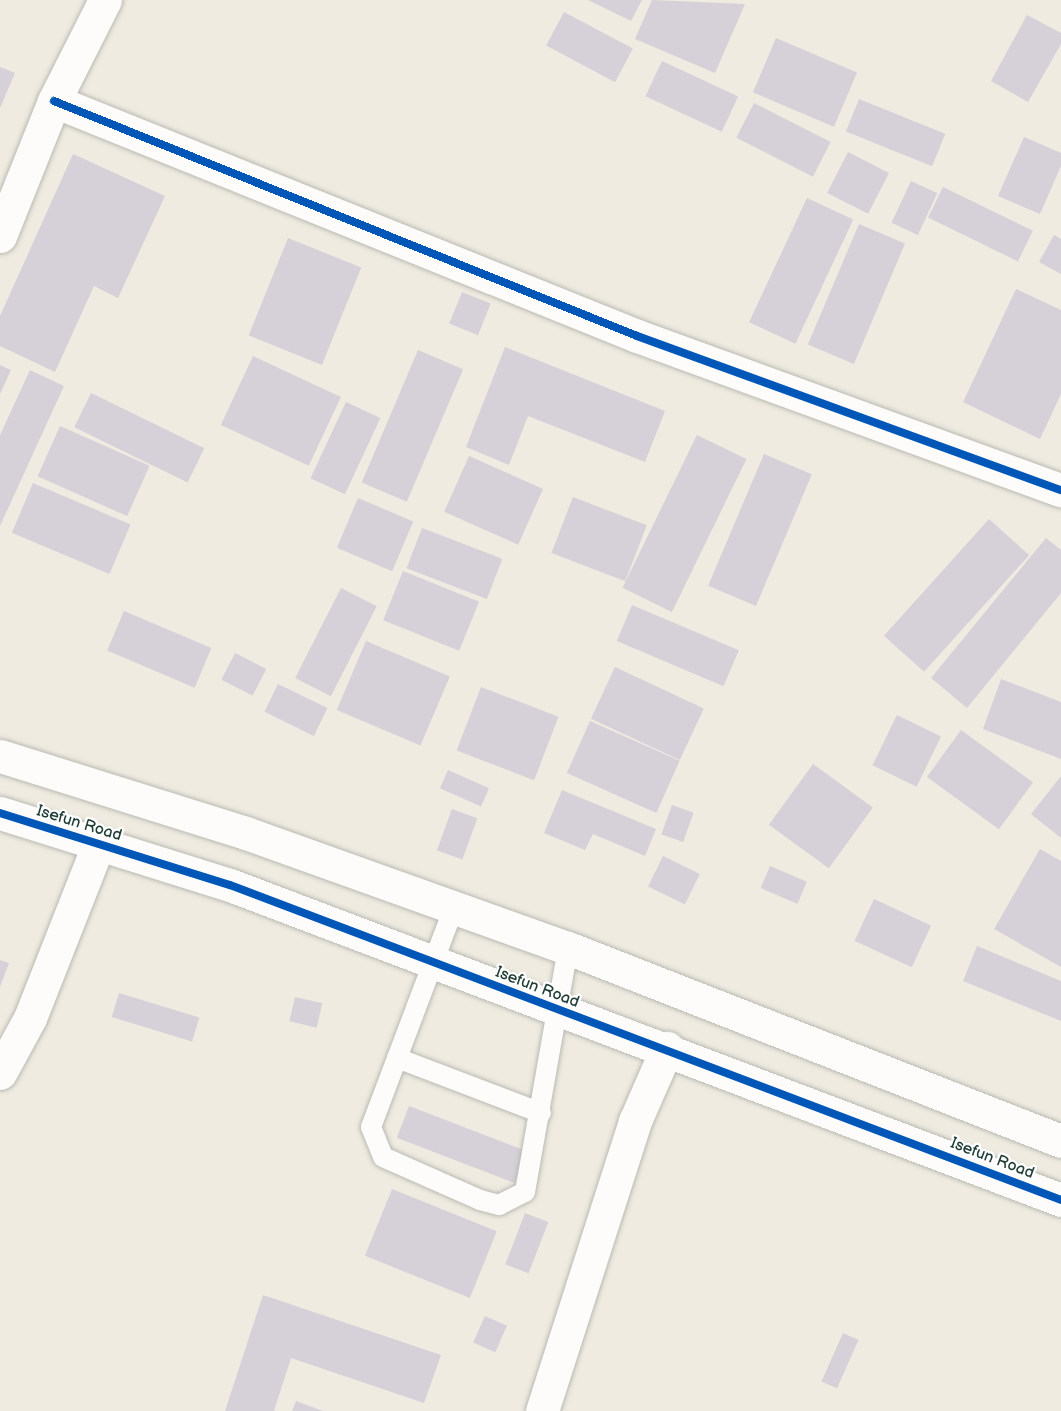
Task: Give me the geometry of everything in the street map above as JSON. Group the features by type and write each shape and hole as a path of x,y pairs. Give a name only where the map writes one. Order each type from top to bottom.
{"street":[{"path":"0,236 54,101 105,0"},
{"path":"54,101 637,336 1061,490"},
{"path":"0,756 246,833 453,910 568,948 1061,1141"},
{"name":"Isefun Road","path":"0,813 230,885 558,1011 667,1048 1061,1200"},
{"path":"0,1073 30,1018 98,844"},
{"path":"543,1411 635,1121 667,1048"}],"lane":[{"path":"453,910 371,1128 383,1157 480,1200 499,1205 525,1192 541,1113 568,948"},
{"path":"397,1058 541,1113"}],"building":[{"path":"588,0 642,0 631,21"},
{"path":"652,0 745,4 715,73 635,39"},
{"path":"564,12 633,49 615,82 546,46"},
{"path":"1027,15 1061,33 1061,44 1028,102 991,81"},
{"path":"776,38 857,72 834,127 753,92"},
{"path":"662,61 738,96 722,132 646,96"},
{"path":"0,67 15,73 0,108"},
{"path":"859,99 945,134 932,166 846,131"},
{"path":"754,103 831,142 813,177 736,138"},
{"path":"1024,137 1061,153 1061,166 1040,214 998,196"},
{"path":"848,152 889,173 868,214 827,193"},
{"path":"73,154 165,196 118,298 94,286 55,372 0,346 0,316"},
{"path":"911,181 937,193 918,235 892,223"},
{"path":"943,187 1033,231 1018,261 928,218"},
{"path":"807,198 853,220 795,344 749,322"},
{"path":"859,224 905,244 854,364 808,345"},
{"path":"1054,235 1061,239 1061,274 1039,262"},
{"path":"288,238 361,268 322,365 249,335"},
{"path":"1016,289 1061,310 1061,394 1040,439 963,402"},
{"path":"462,292 491,304 478,335 449,324"},
{"path":"505,347 665,411 645,462 528,416 509,465 466,447"},
{"path":"418,350 463,369 407,502 362,483"},
{"path":"253,356 341,397 309,466 221,425"},
{"path":"0,365 11,370 0,394"},
{"path":"30,370 64,386 0,526 0,435"},
{"path":"91,393 204,448 188,482 74,427"},
{"path":"346,402 380,418 345,494 311,478"},
{"path":"60,426 150,466 127,516 38,476"},
{"path":"697,435 746,459 672,612 622,588"},
{"path":"764,454 812,474 756,606 708,586"},
{"path":"469,456 543,489 518,545 444,512"},
{"path":"33,483 131,524 109,574 12,533"},
{"path":"573,497 647,525 625,581 551,553"},
{"path":"358,498 413,521 392,571 337,548"},
{"path":"989,519 1029,555 924,672 884,636"},
{"path":"422,528 502,559 487,599 407,568"},
{"path":"1046,538 1061,550 1061,593 967,708 931,678"},
{"path":"403,571 479,602 459,651 383,620"},
{"path":"341,588 377,606 331,696 295,678"},
{"path":"632,605 739,650 724,686 617,641"},
{"path":"124,611 211,648 195,688 107,651"},
{"path":"366,641 450,677 420,746 337,710"},
{"path":"235,653 266,669 253,696 221,680"},
{"path":"615,667 704,708 680,760 591,719"},
{"path":"1001,679 1061,702 1061,759 983,729"},
{"path":"278,684 327,708 314,736 264,712"},
{"path":"481,687 558,717 534,780 457,750"},
{"path":"897,715 941,736 916,787 872,765"},
{"path":"590,721 680,761 656,813 567,773"},
{"path":"961,730 1033,782 999,829 927,777"},
{"path":"813,764 873,807 829,868 769,825"},
{"path":"448,770 489,788 481,807 440,788"},
{"path":"1061,776 1061,838 1031,814"},
{"path":"562,790 656,829 645,856 593,834 585,850 544,833"},
{"path":"672,805 694,813 683,842 661,834"},
{"path":"452,809 477,818 462,860 437,850"},
{"path":"1040,849 1061,861 1061,967 994,929"},
{"path":"663,856 700,874 685,905 648,887"},
{"path":"770,866 807,882 797,904 761,888"},
{"path":"874,899 931,926 912,967 855,941"},
{"path":"977,946 1061,981 1061,1021 963,981"},
{"path":"0,960 9,963 0,987"},
{"path":"119,993 199,1018 192,1041 112,1017"},
{"path":"295,997 322,1003 317,1028 289,1021"},
{"path":"409,1106 527,1151 514,1183 397,1138"},
{"path":"392,1189 497,1231 470,1298 365,1256"},
{"path":"525,1213 548,1222 529,1273 505,1264"},
{"path":"263,1295 441,1355 424,1403 291,1358 274,1411 225,1411"},
{"path":"485,1316 507,1326 495,1352 473,1342"},
{"path":"843,1333 859,1340 837,1388 821,1381"},
{"path":"296,1401 323,1411 292,1411"}],"cycle path":[{"path":"54,101 637,336 1061,490"},
{"path":"0,813 230,885 1061,1200"}]}
